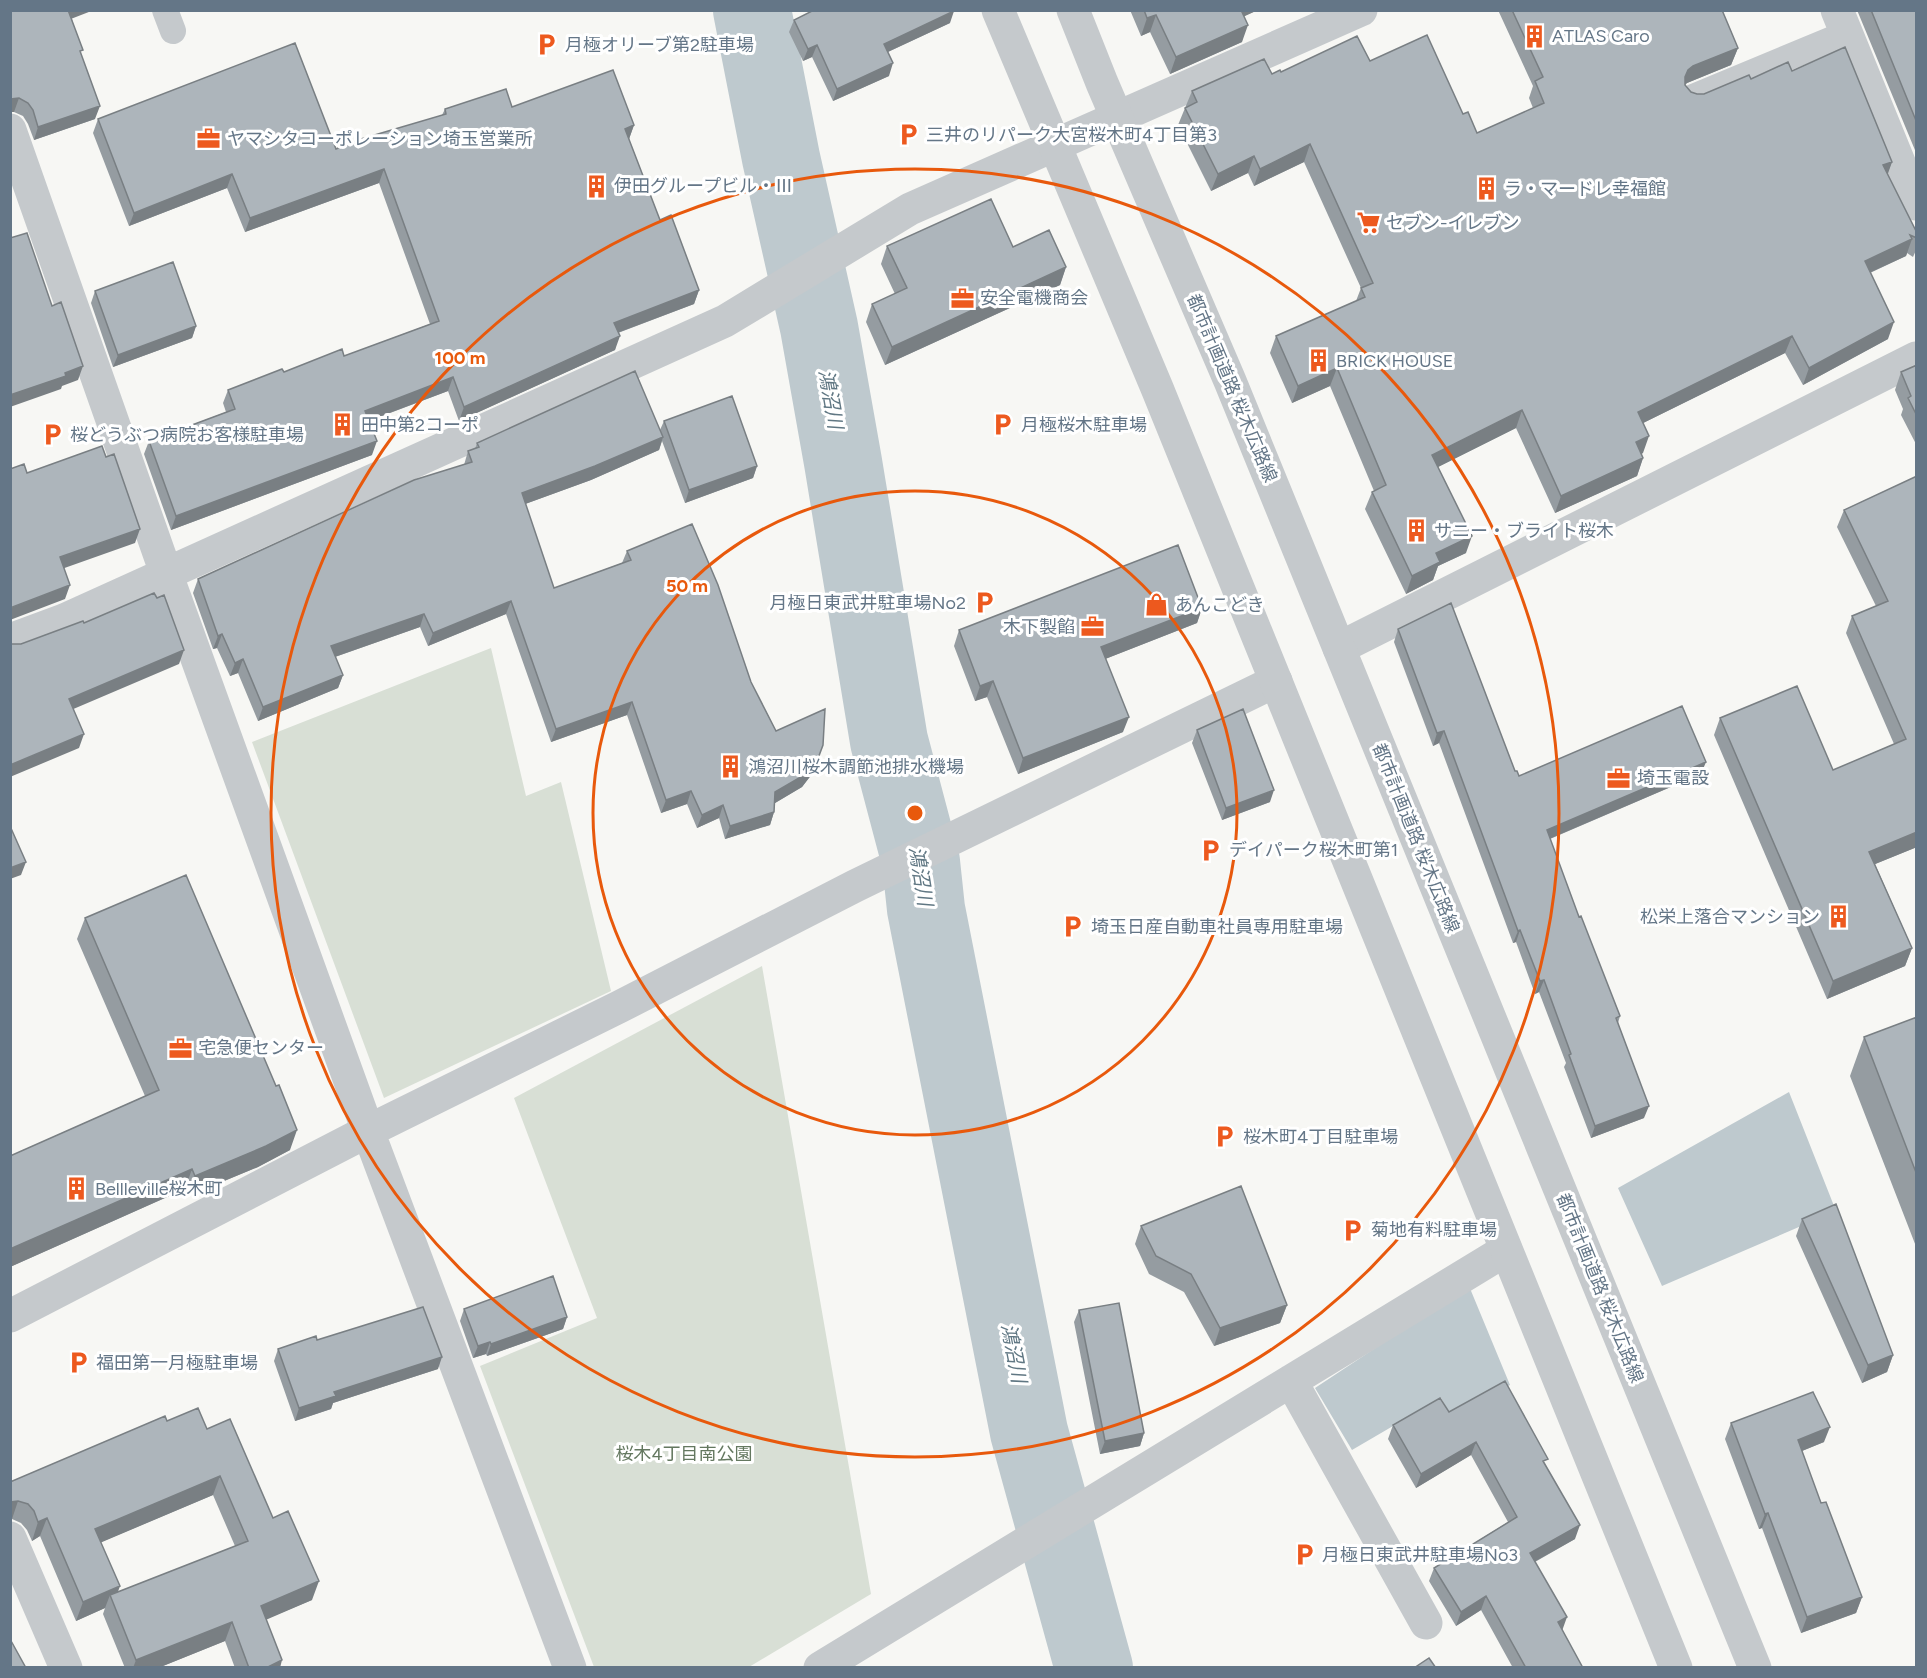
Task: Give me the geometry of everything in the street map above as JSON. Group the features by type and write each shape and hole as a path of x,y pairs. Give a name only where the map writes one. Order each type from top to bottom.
{"street":[{"path":"998,10 1157,388 1676,1668"},
{"name":"都市計画道路 桜木広路線","path":"1073,10 1230,381 1755,1668"},
{"path":"10,640 64,620 725,321 910,209 1361,10"},
{"path":"1842,22 1917,204"},
{"path":"10,130 166,573 368,1131 570,1668"},
{"path":"1339,648 1917,358"},
{"path":"10,1316 368,1131 619,1007 855,886 1276,681"},
{"path":"820,1668 1506,1250"},
{"path":"1291,1381 1426,1623"},
{"path":"10,1538 66,1668"}],"lane":[{"path":"1693,97 1842,22"}],"green space":[{"path":"491,648 526,796 561,782 611,991 384,1098 252,742"},
{"name":"桜木4丁目南公園","path":"762,966 871,1594 749,1667 594,1667 480,1366 597,1318 514,1098"}],"shaded area":[{"path":"1789,1092 1836,1211 1662,1286 1618,1188"},
{"path":"1469,1286 1510,1385 1450,1414 1441,1398 1352,1450 1315,1388"}],"building":[{"path":"10,10 68,10 100,106 38,127 33,110 28,103 19,98 10,99"},
{"path":"814,10 954,11 884,44 893,63 837,89 817,45 808,49 794,20"},
{"path":"1144,10 1241,10 1248,25 1176,57 1156,15 1147,18"},
{"path":"1512,10 1722,10 1738,48 1688,70 1685,85 1691,92 1697,94 1704,94 1749,75 1751,79 1788,62 1792,71 1845,47 1892,162 1883,165 1917,233 1917,238 1910,235 1912,239 1865,261 1894,322 1809,368 1792,336 1638,412 1649,436 1636,442 1643,458 1561,496 1522,410 1432,455 1472,536 1436,553 1440,562 1412,576 1372,492 1386,485 1337,368 1298,386 1276,336 1365,297 1361,288 1373,283 1310,144 1260,169 1254,156 1218,174 1185,108 1197,102 1192,91 1264,59 1272,74 1280,70 1281,72 1357,36 1370,61 1427,35 1463,114 1468,112 1477,133 1544,103 1535,81 1543,77"},
{"path":"1871,10 1917,10 1917,123"},
{"path":"295,43 336,149 361,139 446,114 445,109 506,89 512,107 613,70 634,125 625,129 660,220 671,215 699,290 614,323 620,336 464,407 453,377 365,411 377,441 176,516 149,441 235,409 228,390 282,369 284,372 342,349 344,356 439,321 384,169 250,218 232,174 134,213 98,119"},
{"path":"991,199 1013,247 1049,230 1066,267 892,347 872,304 907,288 887,246"},
{"path":"27,233 52,306 61,302 83,366 65,373 66,376 10,395 10,238"},
{"path":"173,262 196,326 118,355 95,291"},
{"path":"1917,365 1917,416 1908,398 1911,396 1901,372"},
{"path":"635,371 663,437 595,466 522,493 554,588 631,560 627,551 692,524 718,585 751,682 776,731 825,709 823,745 817,761 806,774 775,792 774,812 730,826 723,805 702,815 691,791 666,800 632,702 556,729 511,601 433,633 424,614 331,646 343,675 263,707 243,659 235,663 222,634 218,636 198,579 414,480 472,462 468,451 479,447 477,443"},
{"path":"732,396 757,466 689,490 664,421"},
{"path":"102,446 106,457 114,454 140,529 60,557 70,585 10,608 10,469 24,464 27,473"},
{"path":"1917,476 1917,832 1869,852 1912,948 1833,981 1720,718 1797,686 1833,770 1906,739 1852,616 1888,601 1844,510"},
{"path":"1178,545 1202,608 1101,647 1129,717 1023,758 993,681 980,686 959,630"},
{"path":"154,593 157,598 164,595 184,650 69,699 84,734 10,765 10,644 21,644 83,621 84,623"},
{"path":"1451,603 1515,771 1519,776 1682,706 1706,762 1547,830 1579,917 1581,916 1620,1016 1616,1018 1649,1106 1595,1126 1544,980 1540,981 1520,930 1518,931 1444,731 1437,733 1398,629"},
{"path":"1243,709 1274,790 1226,808 1197,730"},
{"path":"10,826 26,862 10,868"},
{"path":"186,875 297,1130 266,1146 195,1176 192,1169 10,1249 10,1156 159,1090 85,918"},
{"path":"1917,1017 1917,1175 1864,1037"},
{"path":"1241,1186 1287,1305 1220,1328 1191,1274 1156,1256 1141,1226"},
{"path":"1836,1204 1893,1355 1868,1365 1802,1219"},
{"path":"553,1276 567,1317 491,1344 490,1342 478,1346 464,1309"},
{"path":"1119,1303 1144,1433 1105,1441 1079,1310"},
{"path":"423,1307 442,1357 334,1392 336,1396 299,1408 278,1349 316,1336 317,1340"},
{"path":"1505,1381 1548,1459 1543,1461 1580,1525 1530,1553 1567,1617 1558,1622 1583,1668 1526,1668 1486,1596 1461,1612 1434,1568 1517,1517 1476,1442 1421,1474 1393,1425 1440,1398 1449,1412"},
{"path":"1813,1392 1830,1427 1798,1440 1821,1503 1826,1502 1862,1597 1807,1617 1731,1423"},
{"path":"198,1408 207,1429 230,1419 273,1518 288,1511 319,1581 261,1606 282,1660 266,1668 249,1668 232,1622 136,1660 110,1595 248,1541 220,1476 95,1529 120,1586 83,1602 47,1518 38,1522 34,1511 28,1504 18,1501 10,1502 10,1482 165,1416 167,1421"},
{"path":"10,1639 26,1668 10,1668"},
{"path":"1429,1658 1436,1668 1414,1668"}],"waterway":[{"name":"鴻沼川","path":"752,10 781,158 819,327 889,741 921,862 926,909 1029,1432 1094,1668"}],"place":[{"name":"ATLAS Caro","path":"1534,36"},
{"name":"月極オリーブ第2駐車場","path":"547,45"},
{"name":"三井のリパーク大宮桜木町4丁目第3","path":"908,135"},
{"name":"ヤマシタコーポレーション埼玉営業所","path":"209,139"},
{"name":"伊田グループビル・Ⅲ","path":"596,186"},
{"name":"ラ・マードレ幸福館","path":"1486,189"},
{"name":"セブン-イレブン","path":"1368,223"},
{"name":"安全電機商会","path":"962,298"},
{"name":"BRICK HOUSE","path":"1318,361"},
{"name":"田中第2コーポ","path":"343,425"},
{"name":"月極桜木駐車場","path":"1003,425"},
{"name":"桜どうぶつ病院お客様駐車場","path":"52,435"},
{"name":"サニー・ブライト桜木","path":"1416,531"},
{"name":"月極日東武井駐車場No2","path":"984,603"},
{"name":"あんこどき","path":"1157,605"},
{"name":"木下製餡","path":"1093,627"},
{"name":"鴻沼川桜木調節池排水機場","path":"730,767"},
{"name":"埼玉電設","path":"1619,778"},
{"name":"デイパーク桜木町第1","path":"1211,850"},
{"name":"松栄上落合マンション","path":"1838,917"},
{"name":"埼玉日産自動車社員専用駐車場","path":"1073,927"},
{"name":"宅急便センター","path":"180,1048"},
{"name":"桜木町4丁目駐車場","path":"1225,1137"},
{"name":"Bellleville桜木町","path":"77,1189"},
{"name":"菊地有料駐車場","path":"1353,1230"},
{"name":"福田第一月極駐車場","path":"78,1363"},
{"name":"月極日東武井駐車場No3","path":"1304,1555"}]}
